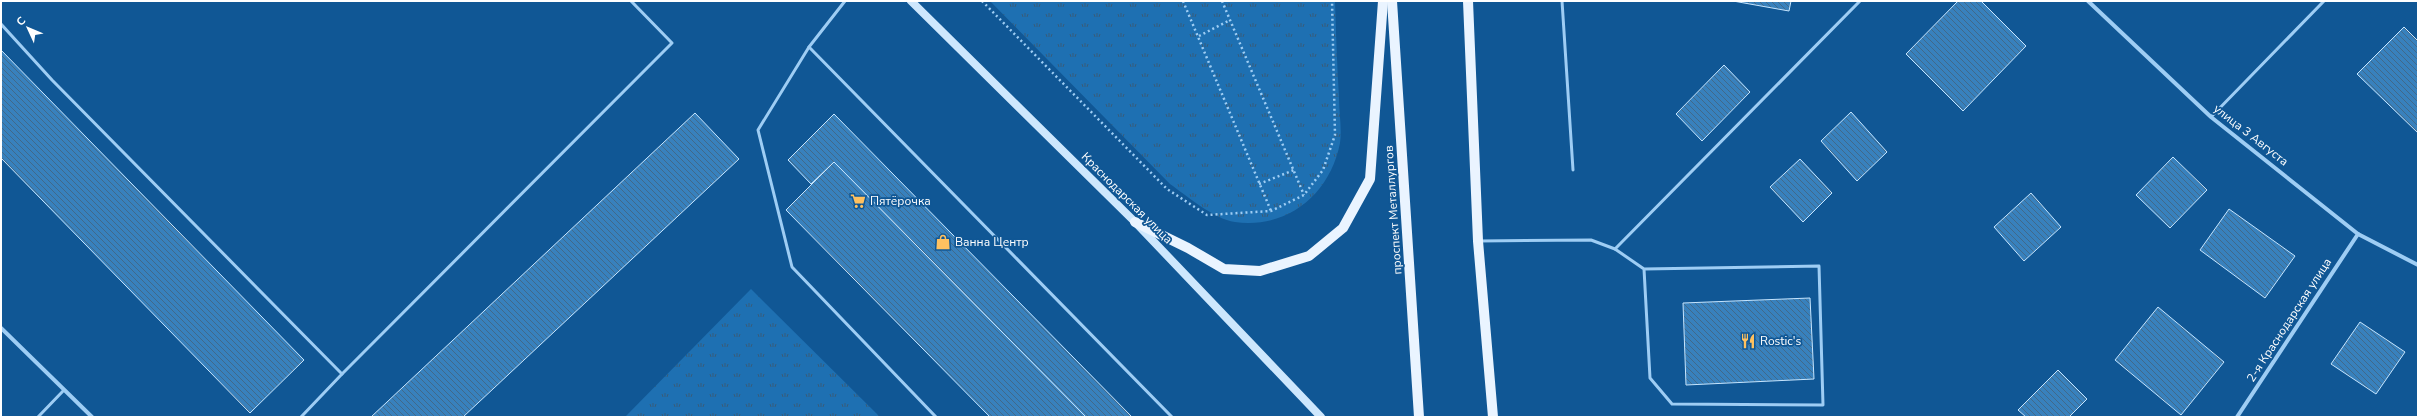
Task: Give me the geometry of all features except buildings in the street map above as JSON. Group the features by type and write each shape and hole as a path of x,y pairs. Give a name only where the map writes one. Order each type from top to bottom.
{"main road":[{"name":"Краснодарская улица","path":"911,1 1135,222 1321,417"},
{"path":"1135,222 1188,248 1224,269 1260,271 1309,256 1343,228 1370,179 1383,1"},
{"name":"проспект Металлургов","path":"1392,1 1420,417"},
{"path":"1468,1 1478,242 1493,417"}],"street":[{"name":"улица 3 Августа","path":"2088,1 2211,117 2358,234 2418,265"},
{"name":"2-я Краснодарская улица","path":"2237,417 2358,234"},
{"path":"1,328 92,417"}],"lane":[{"path":"301,417 672,43 631,1"},
{"path":"845,1 809,47 758,130 792,267 936,417"},
{"path":"1562,1 1573,170"},
{"path":"1615,249 1860,1"},
{"path":"2211,117 2324,1"},
{"path":"1,24 52,80 342,374"},
{"path":"809,47 1172,417"},
{"path":"1478,242 1591,240 1615,249 1644,269 1819,266 1823,405 1672,404 1650,378 1644,269"},
{"path":"38,417 64,390"}],"path":[{"path":"982,1 1167,190 1207,215 1271,211 1304,195 1323,170 1334,135 1332,1"},
{"path":"1183,1 1271,211"},
{"path":"1222,1 1304,195"},
{"path":"1198,36 1230,20"},
{"path":"1259,184 1294,170"}],"green space":[{"path":"990,1 1335,1 1341,138 1335,161 1327,178 1304,204 1289,214 1272,220 1254,223 1235,222 1210,212 1170,184"},
{"path":"751,289 880,417 625,417"}],"place":[{"name":"Пятёрочка","path":"858,201"},
{"name":"Ванна Центр","path":"943,242"},
{"name":"Rostic's","path":"1748,341"}]}
